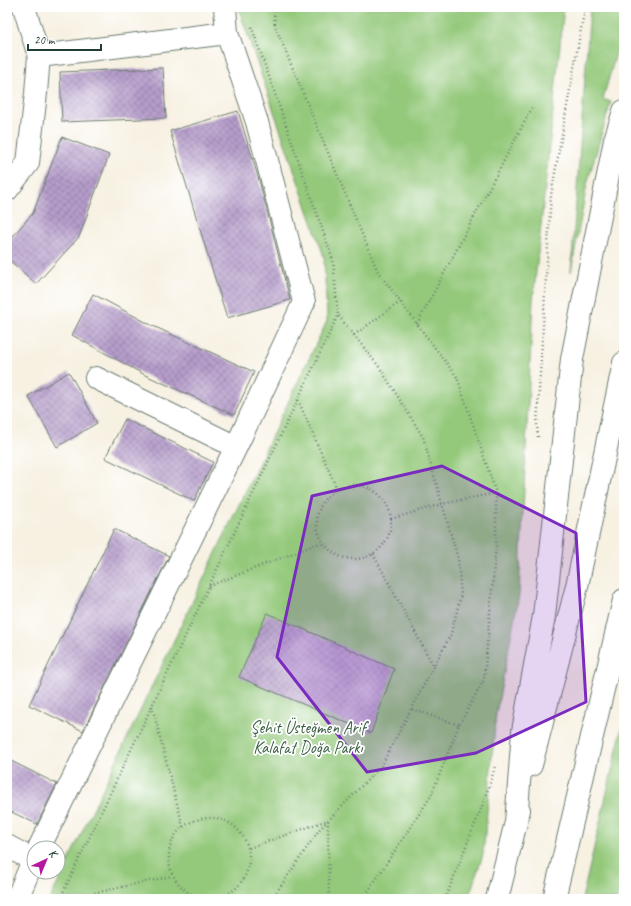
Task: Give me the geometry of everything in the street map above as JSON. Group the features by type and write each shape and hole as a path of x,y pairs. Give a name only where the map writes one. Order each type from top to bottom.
{"main road":[{"path":"7,190 28,163 39,56 24,7"},
{"path":"42,840 236,447 304,302 258,122 227,33 225,7"},
{"path":"39,56 227,33"},
{"path":"516,823 523,731 544,616 572,359 615,140 624,111"},
{"path":"497,899 577,586 624,363"},
{"path":"96,378 236,447"},
{"path":"554,899 624,600"},
{"path":"7,846 26,852"},
{"path":"17,899 26,877"}],"path":[{"path":"274,7 276,26 378,272 457,377 496,493 496,545 484,680 459,725 431,796 363,899"},
{"path":"538,439 537,424 551,195 585,7"},
{"path":"417,324 532,106"},
{"path":"354,335 400,302"},
{"path":"272,899 319,830 381,766 451,634 461,595 458,559 424,437 380,368 338,315"},
{"path":"298,399 337,489"},
{"path":"361,485 372,490 385,502 391,519 390,532 385,543 373,554 354,559 342,557 331,551 322,542 318,531 317,519 320,506 327,496 337,489 361,485"},
{"path":"391,519 442,504 496,493"},
{"path":"209,586 322,542"},
{"path":"373,554 434,667"},
{"path":"152,705 183,827"},
{"path":"412,709 459,725"},
{"path":"445,899 486,796 497,761"},
{"path":"202,899 191,896 180,887 172,876 168,863 169,850 174,837 183,827 195,821 208,818 221,820 234,826 243,836 249,848 250,861 247,874 240,886 230,895 217,899"},
{"path":"249,848 328,820"},
{"path":"328,820 329,899"},
{"path":"67,899 172,876"}],"highlighted area":[{"path":"442,466 576,533 586,702 476,753 367,772 277,657 312,496"}],"green space":[{"name":"Şehit Üsteğmen Arif Kalafat Doğa Parkı","path":"238,7 564,7 533,301 519,595 496,714 483,855 468,899 50,899 59,880 66,880 66,866 327,321 324,257"},
{"path":"590,7 624,7 624,25 603,99 611,102 587,184 571,272"},
{"path":"624,719 624,870 617,899 582,899"}],"building":[{"path":"163,68 166,118 62,122 60,72"},
{"path":"238,111 259,180 290,300 227,318 170,131"},
{"path":"62,137 109,155 79,237 36,284 7,258 7,243 33,213"},
{"path":"93,294 153,326 254,372 234,415 145,375 72,335"},
{"path":"69,372 97,423 57,447 28,396"},
{"path":"125,419 213,462 194,501 105,458"},
{"path":"114,529 169,556 83,731 29,705"},
{"path":"267,613 394,669 371,733 239,677"},
{"path":"7,759 57,784 37,824 7,810"}]}
